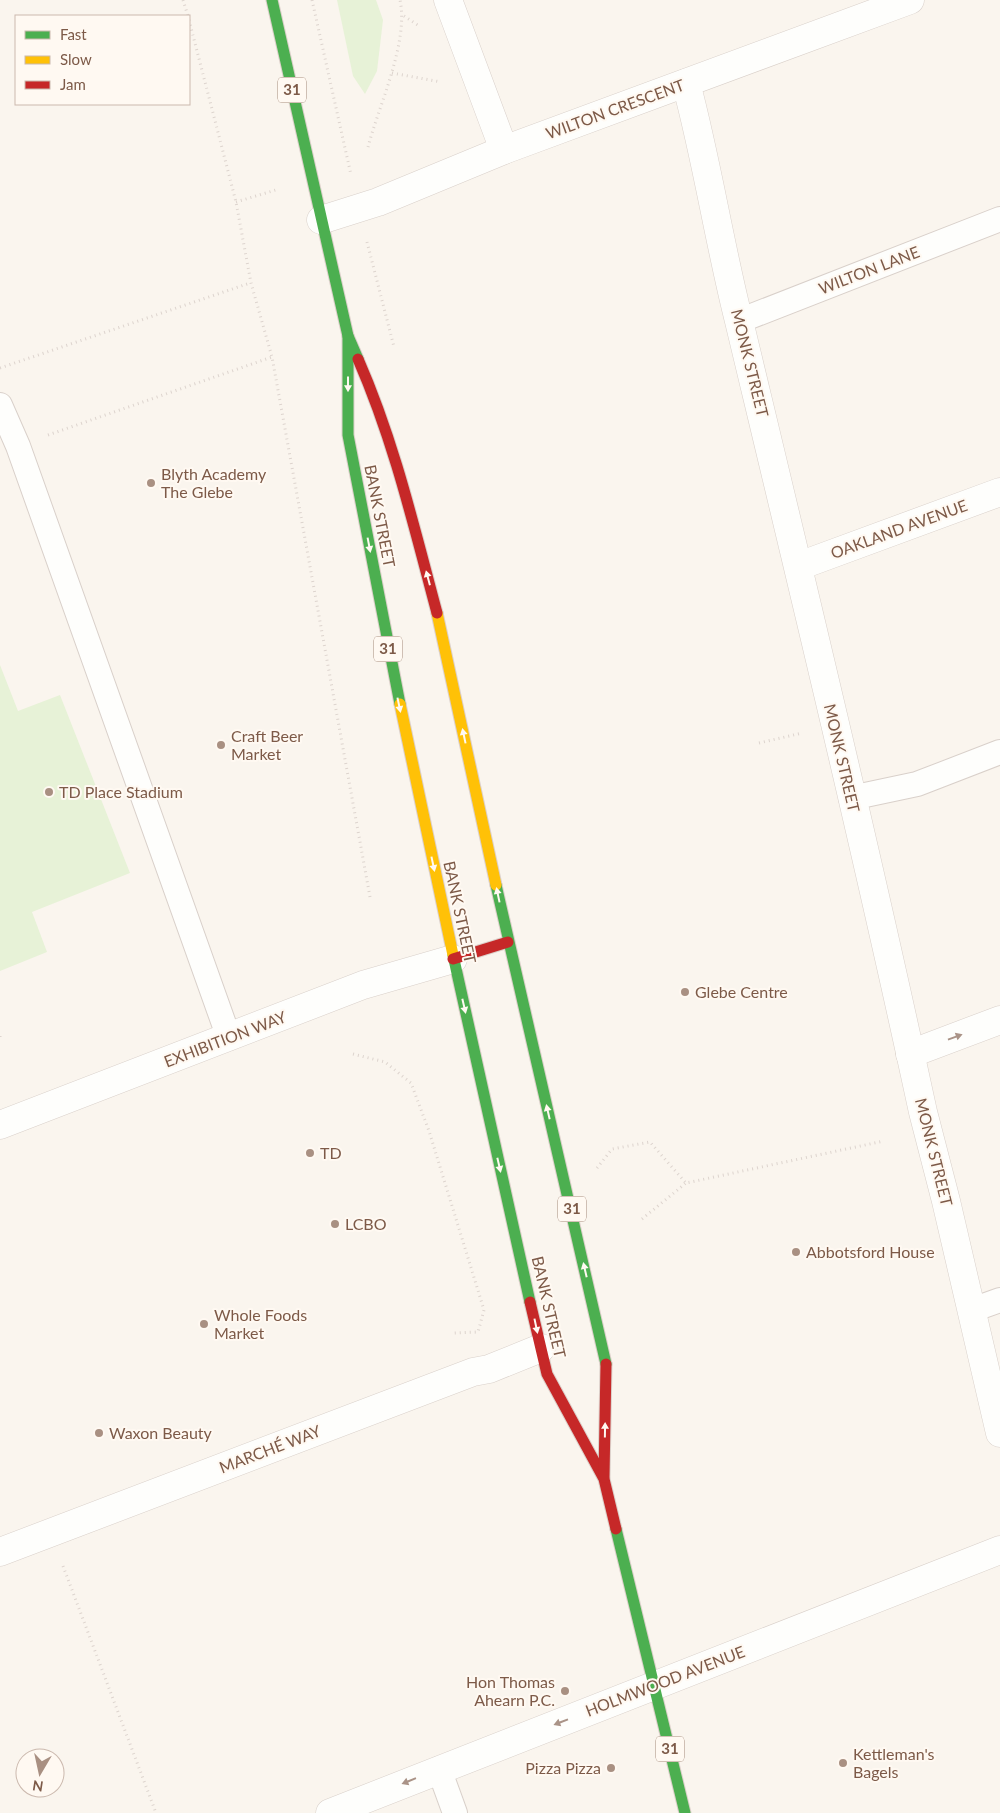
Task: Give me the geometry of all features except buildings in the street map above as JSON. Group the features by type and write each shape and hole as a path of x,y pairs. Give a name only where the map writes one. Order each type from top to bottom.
{"main road":[{"name":"BANK STREET","path":"272,0 320,220 348,336 379,406 403,482 442,632 508,942 606,1361 604,1479"},
{"name":"BANK STREET","path":"348,336 348,434 394,677 453,959 541,1348 548,1374 604,1479 685,1813"},
{"path":"453,959 508,942"}],"street":[{"path":"448,0 504,150"},
{"name":"WILTON CRESCENT","path":"320,220 378,202 504,150 910,0"},
{"name":"MONK STREET","path":"686,82 698,127 738,321 799,566 910,1054 1000,1433"},
{"name":"OAKLAND AVENUE","path":"799,566 1000,492"},
{"name":"EXHIBITION WAY","path":"0,1125 364,985 453,959"},
{"path":"910,1054 1000,1020"},
{"name":"MARCHÉ WAY","path":"0,1552 541,1348"},
{"name":"HOLMWOOD AVENUE","path":"330,1813 1000,1550"}],"lane":[{"name":"WILTON LANE","path":"738,321 1000,219"},
{"path":"0,405 18,446 229,1038"},
{"path":"851,798 918,784 1000,752"},
{"path":"972,1310 1000,1300"},
{"path":"439,1770 455,1813"}],"path":[{"path":"183,0 187,15"},
{"path":"312,0 346,153"},
{"path":"368,147 377,114 392,73 404,16 400,0"},
{"path":"190,26 236,202 250,283 272,357 370,897"},
{"path":"392,73 441,82"},
{"path":"236,202 312,180"},
{"path":"0,368 250,283"},
{"path":"18,446 272,357"},
{"path":"759,743 834,725"},
{"path":"353,1054 385,1062 411,1084 429,1131 484,1310 478,1332 454,1333"},
{"path":"642,1219 686,1183 884,1141"},
{"path":"596,1170 612,1149 650,1142 686,1183"},
{"path":"51,1532 156,1813"}],"green space":[{"path":"337,0 376,0 383,20 377,71 365,94 353,76"},
{"name":"TD Place Stadium","path":"0,665 18,711 60,695 130,873 32,912 47,952 0,971"}],"traffic: fast":[{"path":"272,0 348,336 358,359"},
{"path":"348,336 348,435 400,704"},
{"path":"496,885 606,1364"},
{"path":"453,955 530,1302"},
{"path":"616,1529 685,1813"}],"traffic: slow":[{"path":"437,613 496,885"},
{"path":"400,704 453,955"}],"traffic: jam":[{"path":"358,359 393,453 437,613"},
{"path":"453,959 508,942"},
{"path":"530,1302 547,1374 604,1479 616,1529"},
{"path":"604,1477 606,1364"}],"place":[{"name":"Blyth Academy The Glebe","path":"151,483"},
{"name":"Craft Beer Market","path":"221,745"},
{"name":"TD Place Stadium","path":"49,792"},
{"name":"Glebe Centre","path":"685,992"},
{"name":"TD","path":"310,1153"},
{"name":"LCBO","path":"335,1224"},
{"name":"Abbotsford House","path":"796,1252"},
{"name":"Whole Foods Market","path":"204,1324"},
{"name":"Waxon Beauty","path":"99,1433"},
{"name":"Hon Thomas Ahearn P.C.","path":"565,1691"},
{"name":"Kettleman's Bagels","path":"843,1763"},
{"name":"Pizza Pizza","path":"611,1768"}]}
